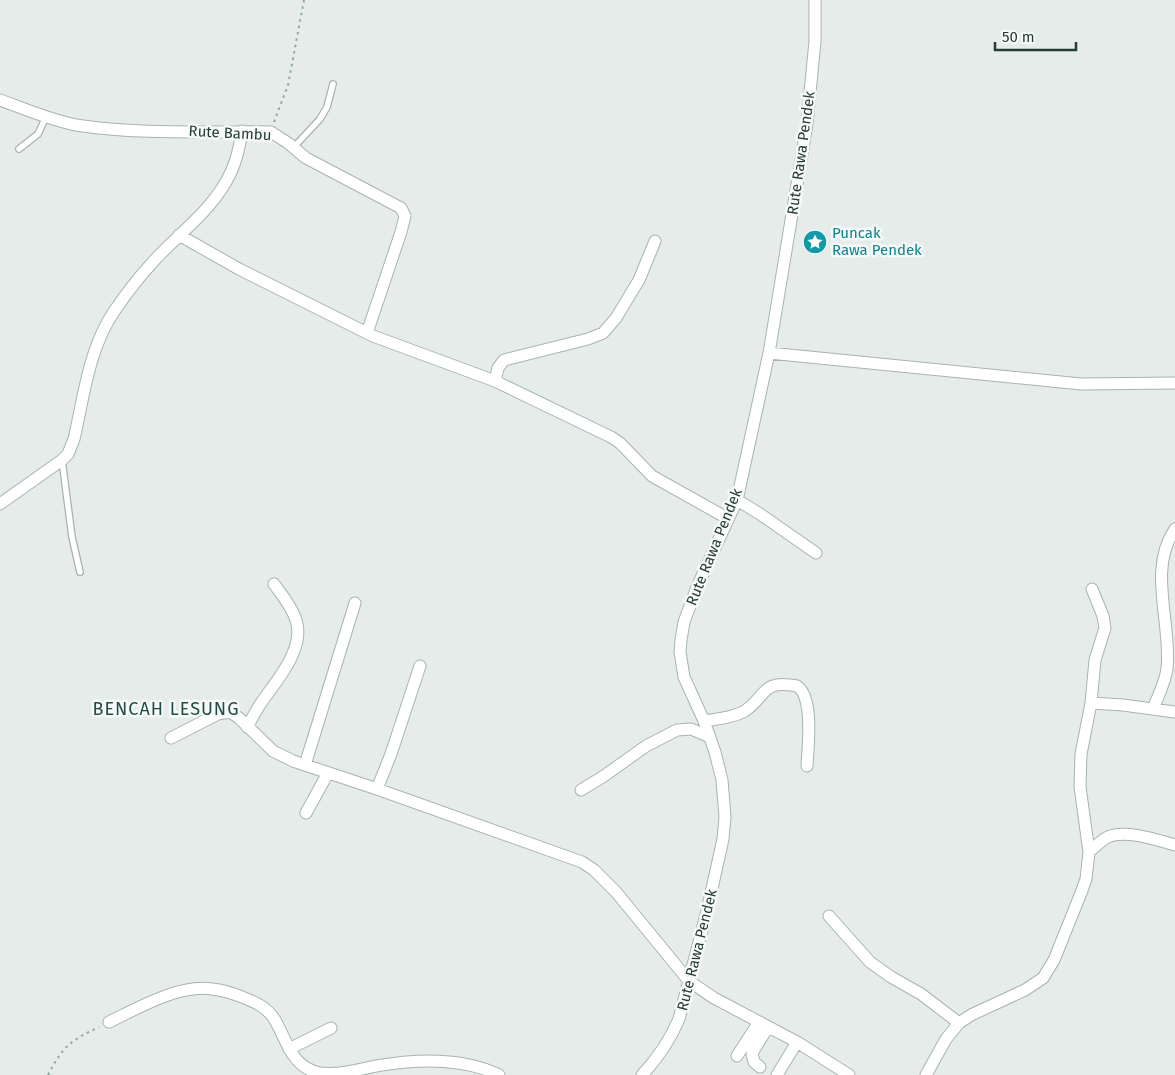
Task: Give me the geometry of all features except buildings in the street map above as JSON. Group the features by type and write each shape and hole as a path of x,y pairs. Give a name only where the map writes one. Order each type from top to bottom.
{"street":[{"name":"Rute Rawa Pendek","path":"642,1075 660,1055 679,1019 707,911 724,832 722,780 710,737 684,678 680,652 681,640 684,622 697,587 737,500 769,353 808,124 815,41 815,0"},
{"name":"Rute Bambu","path":"0,100 46,117 76,124 133,130 271,132 278,135 306,158 401,208 404,213 401,232 370,334"},
{"path":"0,504 68,454 74,440 97,344 106,326 131,288 152,262 208,205 225,184 236,162 242,131"},
{"path":"179,235 239,269 370,334 495,381 611,437 620,443 652,476 728,518"},
{"path":"495,381 498,368 504,360 588,339 606,330 616,318 639,280 655,241"},
{"path":"769,353 1081,384 1175,383"},
{"path":"737,500 816,553"},
{"path":"1153,709 1167,670 1162,561 1167,542 1175,529"},
{"path":"247,727 292,657 298,632 293,612 274,584"},
{"path":"926,1075 946,1038 959,1023 971,1015 1025,990 1049,971 1086,879 1089,852 1081,796 1080,772 1083,738 1091,704 1095,660 1105,628 1103,616 1092,589"},
{"path":"304,765 355,602"},
{"path":"377,788 391,754 420,666"},
{"path":"704,721 725,718 741,713 750,707 771,686 796,686 804,693 807,703 807,766"},
{"path":"1091,704 1175,712"},
{"path":"171,738 223,712 233,714 273,752 304,765 377,788 582,862 594,870 616,892 689,981 714,998 797,1042 849,1075"},
{"path":"581,790 646,746 677,730 691,729 710,737"},
{"path":"306,813 328,773"},
{"path":"1089,852 1106,838 1120,835 1151,839 1175,845"},
{"path":"829,916 870,962 921,994 959,1023"},
{"path":"109,1022 170,995 193,989 211,988 252,1000 265,1008 274,1018 289,1049 303,1066 319,1073 351,1072 411,1062 448,1061 487,1069 499,1075"},
{"path":"737,1056 764,1025"},
{"path":"760,1067 754,1062 752,1053 764,1025"},
{"path":"289,1049 331,1028"},
{"path":"776,1075 797,1042"}],"lane":[{"path":"293,148 324,113 333,84"},
{"path":"19,149 38,134 46,117"},
{"path":"62,460 72,537 80,572"}],"path":[{"path":"271,132 288,85 304,0"},
{"path":"48,1075 67,1045 109,1022"}],"place":[{"name":"Puncak Rawa Pendek","path":"815,242"}],"district":[{"name":"BENCAH LESUNG","path":"166,709"}]}
